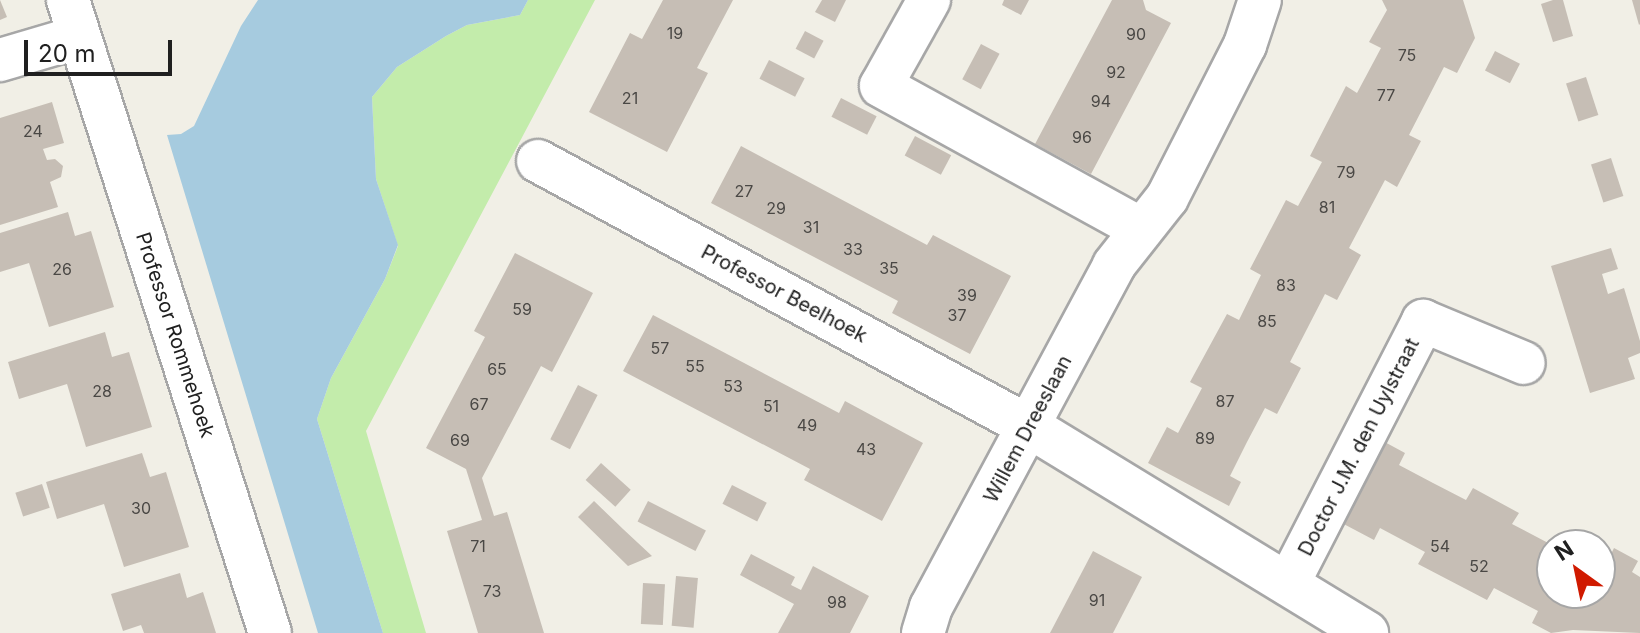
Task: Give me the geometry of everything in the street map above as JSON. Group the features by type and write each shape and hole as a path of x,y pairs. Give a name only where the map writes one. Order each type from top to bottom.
{"street":[{"path":"929,0 881,86 1141,229"},
{"name":"Willem Dreeslaan","path":"923,633 931,607 1114,265 1167,198 1245,45 1260,0"},
{"name":"Professor Rommehoek","path":"0,60 73,18 270,633"},
{"name":"Professor Beelhoek","path":"538,161 1030,427"},
{"name":"Doctor J.M. den Uylstraat","path":"1288,584 1423,321 1524,363"},
{"path":"1030,427 1367,633"}],"green space":[{"path":"528,0 595,0 366,431 426,633 383,633 317,419 331,378 385,279 398,246 376,179 372,97 397,67 446,36 467,25 520,15"}],"water":[{"path":"258,0 528,0 520,15 467,25 446,36 397,67 372,97 376,179 398,245 385,279 331,378 317,419 383,633 318,633 167,135 181,134 194,126 241,26"}],"building":[{"path":"0,0 7,17 0,20"},
{"path":"663,0 733,0 697,68 708,73 667,152 589,112 630,33 642,39"},
{"path":"822,0 846,0 835,22 815,12"},
{"path":"1004,0 1029,0 1021,15 1002,5"},
{"path":"1112,0 1143,0 1146,10 1171,23 1091,174 1035,144"},
{"path":"1382,0 1463,0 1475,38 1457,73 1444,67 1409,135 1421,141 1397,187 1385,180 1349,248 1361,255 1337,300 1325,294 1290,362 1301,368 1277,414 1265,408 1230,476 1241,482 1229,506 1148,463 1167,427 1178,433 1202,388 1190,382 1227,314 1239,320 1261,275 1250,269 1286,200 1298,206 1322,162 1310,156 1346,86 1357,93 1381,48 1369,42 1387,10"},
{"path":"1563,0 1573,36 1553,42 1541,4"},
{"path":"1632,0 1640,0 1639,25"},
{"path":"805,31 824,41 814,59 796,49"},
{"path":"981,44 1000,54 981,89 962,79"},
{"path":"1495,51 1520,64 1510,83 1485,71"},
{"path":"769,60 805,78 795,97 759,79"},
{"path":"1586,77 1598,115 1578,122 1566,83"},
{"path":"841,98 877,116 867,135 831,117"},
{"path":"52,102 64,143 43,149 47,160 55,159 63,166 61,177 50,182 58,207 0,225 0,118"},
{"path":"915,136 951,155 941,175 905,155"},
{"path":"741,146 927,245 933,235 1011,276 970,354 892,313 898,301 711,203"},
{"path":"1611,158 1623,196 1603,203 1591,164"},
{"path":"68,212 75,236 91,231 114,307 49,327 29,263 0,272 0,233"},
{"path":"1611,248 1618,269 1602,274 1608,294 1624,288 1640,341 1640,353 1628,358 1635,379 1590,393 1551,266"},
{"path":"515,253 593,293 552,372 541,366 482,478 494,516 507,512 544,633 478,633 447,531 482,520 466,469 426,448 485,337 474,331"},
{"path":"653,315 839,413 845,401 923,443 882,521 804,480 810,469 623,371"},
{"path":"105,332 112,357 129,352 152,427 86,447 67,384 19,399 8,362"},
{"path":"578,385 598,395 570,449 550,439"},
{"path":"1381,440 1405,453 1399,465 1433,483 1466,500 1473,488 1519,513 1512,524 1536,537 1536,609 1616,609 1616,549 1638,561 1632,572 1640,577 1640,633 1573,630 1551,633 1532,623 1538,611 1494,588 1487,600 1418,564 1425,552 1380,528 1374,540 1338,521"},
{"path":"142,453 150,477 166,472 189,547 124,567 104,504 57,519 46,482"},
{"path":"601,463 631,490 615,507 586,480"},
{"path":"42,484 50,508 23,516 15,493"},
{"path":"732,485 767,503 757,521 722,504"},
{"path":"594,501 652,556 628,566 578,517"},
{"path":"648,501 706,531 695,551 638,521"},
{"path":"1093,551 1142,577 1113,633 1050,633"},
{"path":"751,554 795,577 791,585 801,590 813,566 869,596 850,633 778,633 794,604 740,575"},
{"path":"180,573 187,598 203,592 216,633 144,633 141,625 123,631 111,594"},
{"path":"676,576 698,578 694,628 672,626"},
{"path":"643,583 665,584 663,625 641,624"}]}
